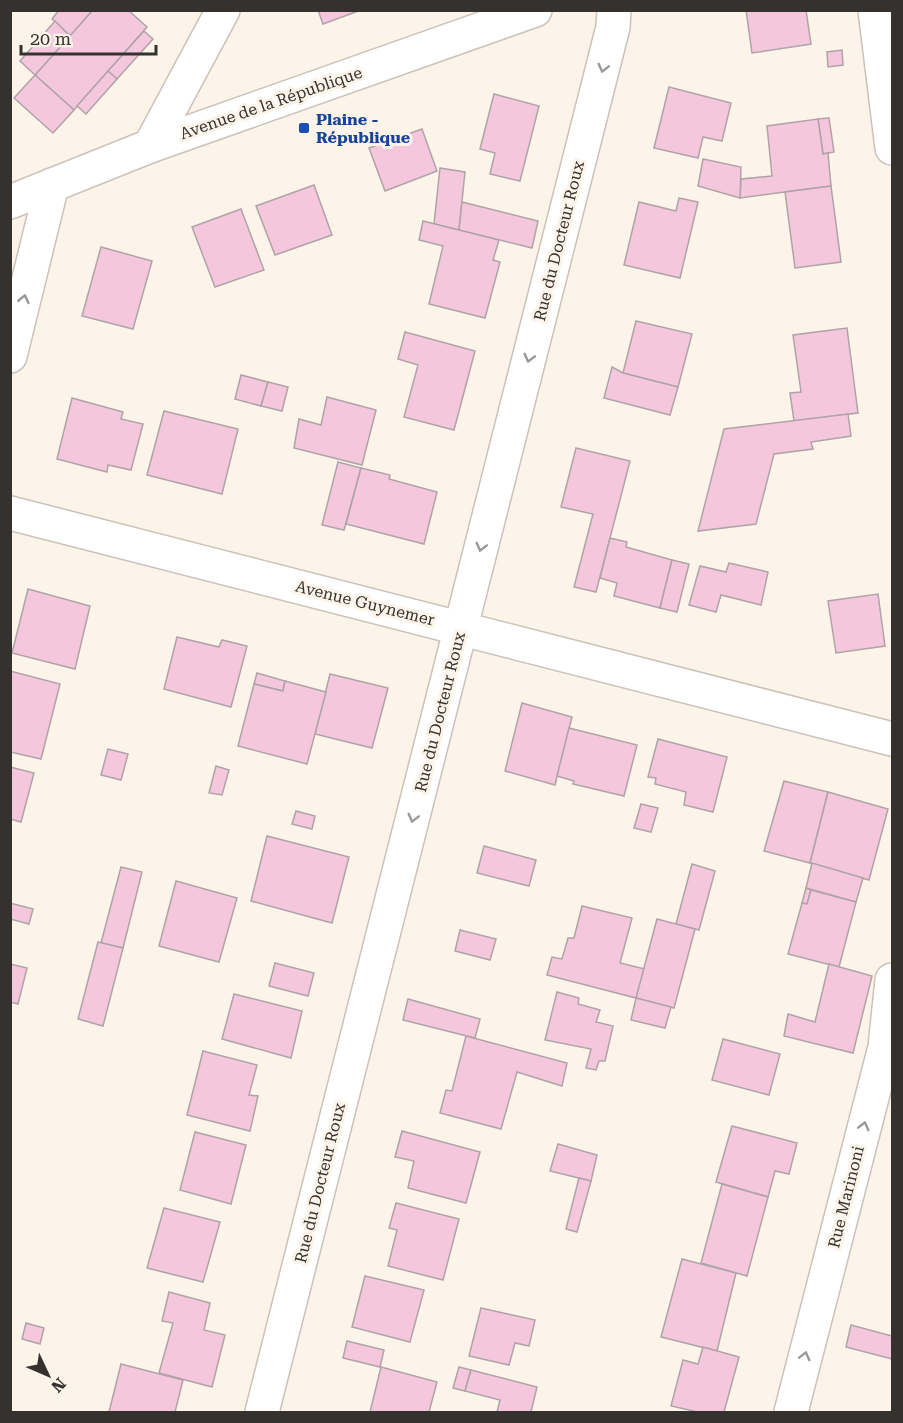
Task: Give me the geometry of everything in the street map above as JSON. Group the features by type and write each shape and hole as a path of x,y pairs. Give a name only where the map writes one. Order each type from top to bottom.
{"street":[{"path":"150,146 223,10"},
{"name":"Avenue de la République","path":"10,202 150,146 535,10"},
{"name":"Rue du Docteur Roux","path":"262,1413 613,27 614,10"},
{"path":"874,10 892,148"},
{"path":"10,356 52,185"},
{"name":"Avenue Guynemer","path":"10,513 892,739"},
{"name":"Rue Marinoni","path":"791,1413 885,1047 892,980"}],"building":[{"path":"59,10 93,10 70,36 52,19"},
{"path":"93,10 128,10 147,27 74,110 35,75"},
{"path":"318,10 361,10 323,24"},
{"path":"746,10 806,10 811,44 752,53"},
{"path":"55,21 70,36 35,75 20,61"},
{"path":"144,31 153,39 117,79 108,71"},
{"path":"842,50 843,65 828,67 827,52"},
{"path":"108,71 117,79 86,114 77,106"},
{"path":"35,75 74,110 53,133 14,98"},
{"path":"669,87 731,103 722,141 703,137 698,158 654,148"},
{"path":"494,94 539,106 520,181 490,174 495,153 480,149"},
{"path":"829,118 834,152 823,154 818,119"},
{"path":"818,119 823,154 828,153 831,186 740,198 741,179 772,176 767,126"},
{"path":"422,129 437,171 385,191 369,148"},
{"path":"703,159 741,167 740,198 698,186"},
{"path":"440,168 465,172 459,230 434,224"},
{"path":"314,185 332,235 275,255 256,206"},
{"path":"831,186 841,262 795,268 785,192"},
{"path":"679,198 698,202 680,278 624,265 639,202 676,211"},
{"path":"462,202 538,221 532,248 459,230"},
{"path":"241,209 264,270 215,287 192,227"},
{"path":"423,221 499,240 493,260 500,262 485,318 429,304 443,246 419,240"},
{"path":"101,247 152,261 133,329 82,316"},
{"path":"636,321 692,334 678,387 623,373"},
{"path":"847,328 858,413 794,421 790,393 801,392 793,335"},
{"path":"405,332 475,351 454,430 404,417 418,365 398,359"},
{"path":"612,367 623,373 678,387 670,415 604,398"},
{"path":"241,375 268,382 261,406 235,399"},
{"path":"268,382 288,387 282,411 261,406"},
{"path":"327,397 376,410 362,465 294,448 299,419 321,425"},
{"path":"72,398 123,412 121,419 143,424 131,470 108,465 107,472 57,459"},
{"path":"164,411 238,429 222,494 147,475"},
{"path":"848,414 851,436 811,442 813,449 774,454 756,524 698,531 724,429"},
{"path":"576,448 630,461 596,592 574,587 593,514 561,507"},
{"path":"338,462 361,468 344,530 322,525"},
{"path":"361,468 390,475 389,479 437,492 424,544 346,524"},
{"path":"610,538 627,542 626,547 672,560 660,608 614,596 617,583 600,578"},
{"path":"672,560 689,564 677,612 660,608"},
{"path":"729,563 768,572 761,605 721,595 716,612 689,605 700,566 726,572"},
{"path":"28,589 90,606 75,669 12,653"},
{"path":"878,594 885,646 836,653 828,601"},
{"path":"177,637 219,647 222,640 247,646 231,707 164,689"},
{"path":"10,671 60,684 41,759 10,752"},
{"path":"257,673 285,681 283,691 254,684"},
{"path":"330,674 388,688 372,748 315,734"},
{"path":"285,681 326,692 307,764 238,746 254,684 283,691"},
{"path":"522,703 572,717 555,785 505,771"},
{"path":"569,728 637,745 624,796 573,784 574,781 557,776"},
{"path":"658,739 727,757 713,812 684,805 686,792 655,784 656,778 648,777"},
{"path":"108,749 128,754 121,780 101,775"},
{"path":"216,766 229,770 222,795 209,793"},
{"path":"10,767 34,773 21,822 10,819"},
{"path":"784,781 828,792 810,863 764,851"},
{"path":"828,792 888,809 869,880 810,863"},
{"path":"641,804 658,808 651,832 634,828"},
{"path":"296,811 315,816 312,829 292,824"},
{"path":"267,836 349,857 332,923 251,901"},
{"path":"484,846 536,860 529,886 477,873"},
{"path":"812,863 863,878 856,902 806,888"},
{"path":"692,864 715,871 699,930 676,924"},
{"path":"121,867 142,872 123,948 101,943"},
{"path":"176,881 237,898 219,962 159,946"},
{"path":"806,888 811,890 807,904 802,903"},
{"path":"811,890 856,902 839,967 788,954 802,903 807,904"},
{"path":"10,903 33,909 29,924 10,919"},
{"path":"582,906 632,918 620,963 645,969 636,998 547,975 552,957 562,959 568,938 574,938"},
{"path":"657,919 695,929 674,1008 636,998"},
{"path":"460,930 496,939 490,960 455,951"},
{"path":"98,942 123,948 103,1026 78,1019"},
{"path":"275,963 314,973 308,996 269,986"},
{"path":"10,964 27,968 18,1004 10,1002"},
{"path":"829,964 872,976 853,1053 784,1036 788,1014 815,1022"},
{"path":"557,992 579,998 578,1004 600,1010 596,1022 613,1026 605,1061 599,1061 596,1070 586,1068 591,1049 545,1040"},
{"path":"234,994 302,1011 291,1058 222,1039"},
{"path":"636,998 671,1007 665,1028 631,1020"},
{"path":"408,999 480,1019 475,1038 403,1020"},
{"path":"466,1036 567,1063 562,1086 517,1072 501,1129 440,1113 446,1090 452,1091"},
{"path":"723,1039 780,1054 769,1095 712,1080"},
{"path":"203,1051 257,1065 249,1095 258,1096 250,1131 187,1115"},
{"path":"732,1126 797,1143 789,1174 775,1171 768,1197 716,1182"},
{"path":"402,1131 480,1152 466,1203 408,1188 414,1161 395,1157"},
{"path":"195,1132 246,1145 231,1204 180,1190"},
{"path":"558,1144 597,1155 591,1181 550,1171"},
{"path":"579,1178 591,1181 577,1232 566,1229"},
{"path":"722,1184 768,1197 747,1276 701,1263"},
{"path":"396,1203 459,1219 443,1280 388,1266 397,1230 389,1228"},
{"path":"164,1208 220,1222 203,1282 147,1268"},
{"path":"682,1259 736,1273 717,1351 661,1337"},
{"path":"365,1276 424,1290 410,1342 352,1327"},
{"path":"169,1292 210,1303 204,1330 225,1335 212,1387 159,1373 173,1323 162,1321"},
{"path":"481,1308 535,1320 529,1346 515,1343 509,1365 469,1356"},
{"path":"26,1323 44,1328 40,1344 22,1339"},
{"path":"851,1325 892,1336 892,1359 846,1347"},
{"path":"347,1341 384,1350 380,1367 343,1358"},
{"path":"703,1347 739,1357 724,1412 698,1412 671,1406 683,1360 698,1364"},
{"path":"121,1364 183,1380 175,1412 109,1412"},
{"path":"381,1367 437,1382 429,1412 370,1412"},
{"path":"459,1367 471,1370 465,1391 453,1388"},
{"path":"471,1370 537,1387 531,1412 497,1412 500,1400 465,1391"}],"place":[{"name":"Plaine - République","path":"304,128"}]}
